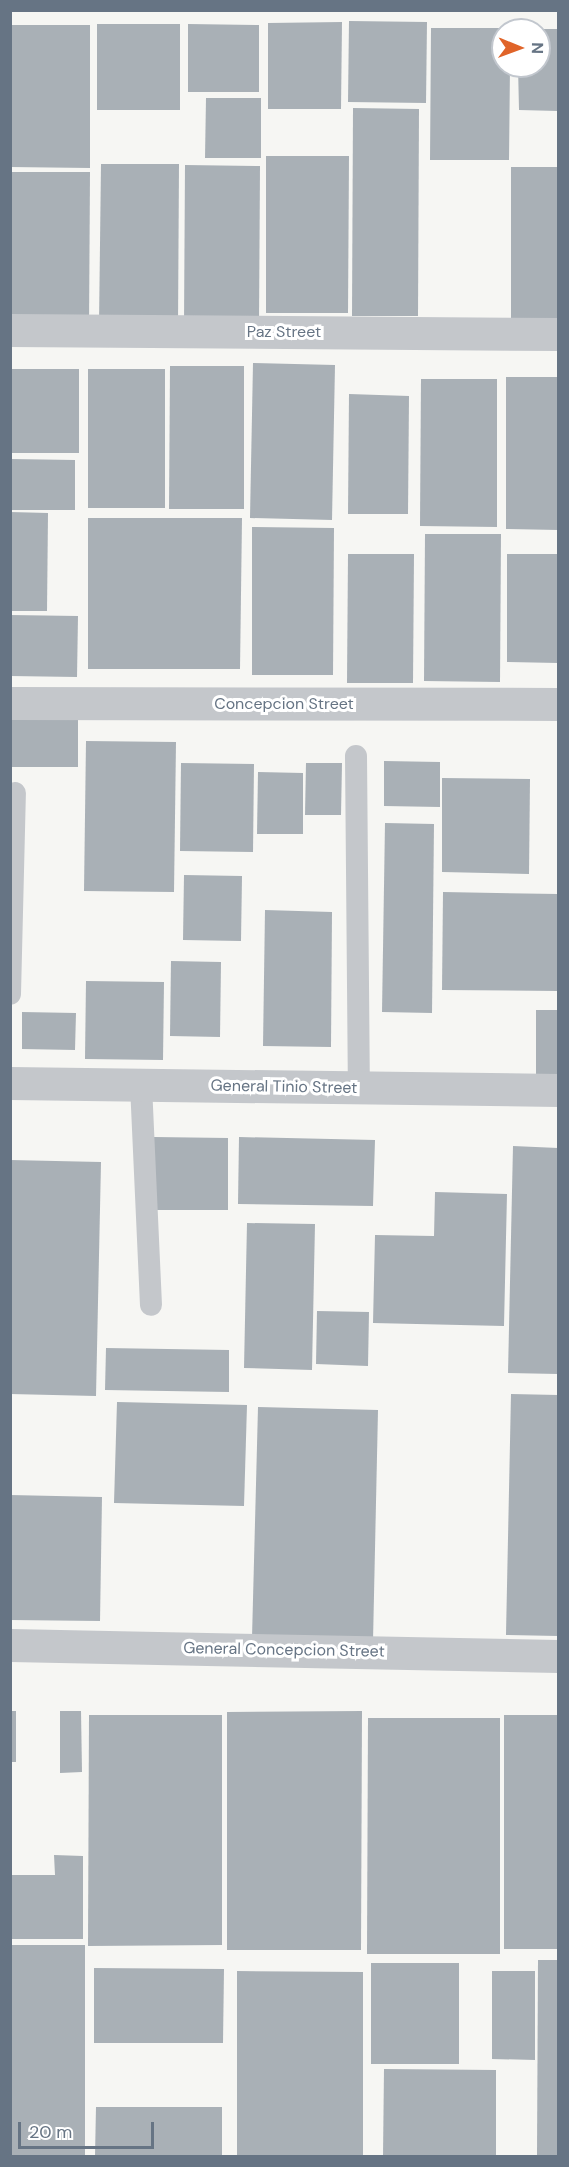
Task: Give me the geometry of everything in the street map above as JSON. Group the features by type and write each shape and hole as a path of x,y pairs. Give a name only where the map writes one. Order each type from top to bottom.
{"street":[{"name":"Paz Street","path":"10,330 558,334"},
{"name":"Concepcion Street","path":"10,703 558,704"},
{"name":"General Tinio Street","path":"10,1083 558,1090"},
{"name":"General Concepcion Street","path":"10,1645 558,1656"}],"lane":[{"path":"356,756 359,1088"},
{"path":"10,994 15,793"},
{"path":"141,1085 151,1305"}],"building":[{"path":"349,21 427,22 426,103 348,102"},
{"path":"342,22 341,109 268,109 268,23"},
{"path":"97,24 180,24 180,110 97,110"},
{"path":"188,24 259,25 259,92 188,92"},
{"path":"10,25 90,25 90,168 10,167"},
{"path":"431,28 491,28 491,78 510,78 509,160 430,160"},
{"path":"551,29 558,29 558,111 519,110 518,78 551,78"},
{"path":"206,98 261,98 261,158 205,158"},
{"path":"353,108 419,109 418,316 352,316"},
{"path":"266,156 349,156 348,313 266,313"},
{"path":"101,164 179,164 178,326 99,325"},
{"path":"185,165 260,166 259,324 184,324"},
{"path":"511,167 558,167 558,326 511,326"},
{"path":"10,172 90,172 89,329 10,329"},
{"path":"253,363 335,365 332,520 250,518"},
{"path":"170,366 244,366 244,509 169,509"},
{"path":"10,369 79,369 79,453 10,453"},
{"path":"88,369 165,369 165,508 88,508"},
{"path":"506,377 558,377 558,530 506,529"},
{"path":"421,379 497,379 497,527 420,526"},
{"path":"349,394 409,396 408,514 348,514"},
{"path":"10,459 75,460 75,510 10,510"},
{"path":"10,512 48,513 47,611 10,611"},
{"path":"88,518 242,518 240,669 88,669"},
{"path":"252,527 334,528 333,675 252,675"},
{"path":"425,534 501,534 500,682 424,681"},
{"path":"348,554 414,554 413,683 347,683"},
{"path":"507,554 558,554 558,663 507,662"},
{"path":"10,615 78,616 77,677 10,676"},
{"path":"10,716 78,716 78,767 10,767"},
{"path":"86,741 176,742 174,892 84,891"},
{"path":"384,761 440,762 440,807 384,806"},
{"path":"181,763 254,764 253,852 180,851"},
{"path":"306,763 342,763 341,815 305,815"},
{"path":"258,772 303,773 303,834 257,834"},
{"path":"442,778 530,779 529,874 442,872"},
{"path":"385,823 434,824 432,1013 382,1012"},
{"path":"184,875 242,876 241,941 183,940"},
{"path":"443,892 558,894 558,991 442,990"},
{"path":"265,910 332,912 331,1047 263,1046"},
{"path":"171,961 221,962 220,1037 170,1036"},
{"path":"86,981 164,982 163,1060 85,1059"},
{"path":"536,1010 558,1010 558,1081 536,1080"},
{"path":"22,1012 76,1013 75,1050 22,1049"},
{"path":"154,1137 228,1138 228,1210 154,1210"},
{"path":"239,1137 375,1140 373,1206 238,1204"},
{"path":"513,1146 558,1148 558,1374 508,1373"},
{"path":"10,1160 101,1162 96,1396 10,1394"},
{"path":"435,1192 507,1194 504,1326 373,1323 375,1235 434,1236"},
{"path":"247,1223 315,1224 312,1370 244,1368"},
{"path":"317,1311 369,1312 368,1366 316,1364"},
{"path":"106,1348 229,1350 229,1392 105,1390"},
{"path":"511,1394 558,1395 558,1636 506,1635"},
{"path":"117,1402 247,1405 244,1506 114,1503"},
{"path":"258,1407 378,1410 373,1641 252,1638"},
{"path":"10,1495 102,1497 100,1621 10,1620"},
{"path":"10,1711 16,1711 16,1762 10,1762"},
{"path":"60,1711 81,1711 82,1772 60,1773"},
{"path":"362,1711 361,1950 227,1950 227,1712"},
{"path":"89,1715 222,1715 222,1945 88,1946"},
{"path":"504,1715 558,1715 558,1949 504,1949"},
{"path":"368,1718 500,1718 500,1954 367,1954"},
{"path":"54,1855 83,1856 83,1939 10,1939 10,1875 55,1875"},
{"path":"10,1945 85,1945 85,2156 10,2156"},
{"path":"538,1960 558,1960 558,2156 537,2156"},
{"path":"371,1963 459,1963 459,2064 371,2064"},
{"path":"94,1968 224,1969 223,2043 94,2043"},
{"path":"237,1971 363,1972 363,2156 237,2156"},
{"path":"492,1971 535,1971 535,2060 492,2059"},
{"path":"384,2069 496,2070 496,2156 383,2156"},
{"path":"96,2107 222,2107 222,2156 95,2156"}]}
